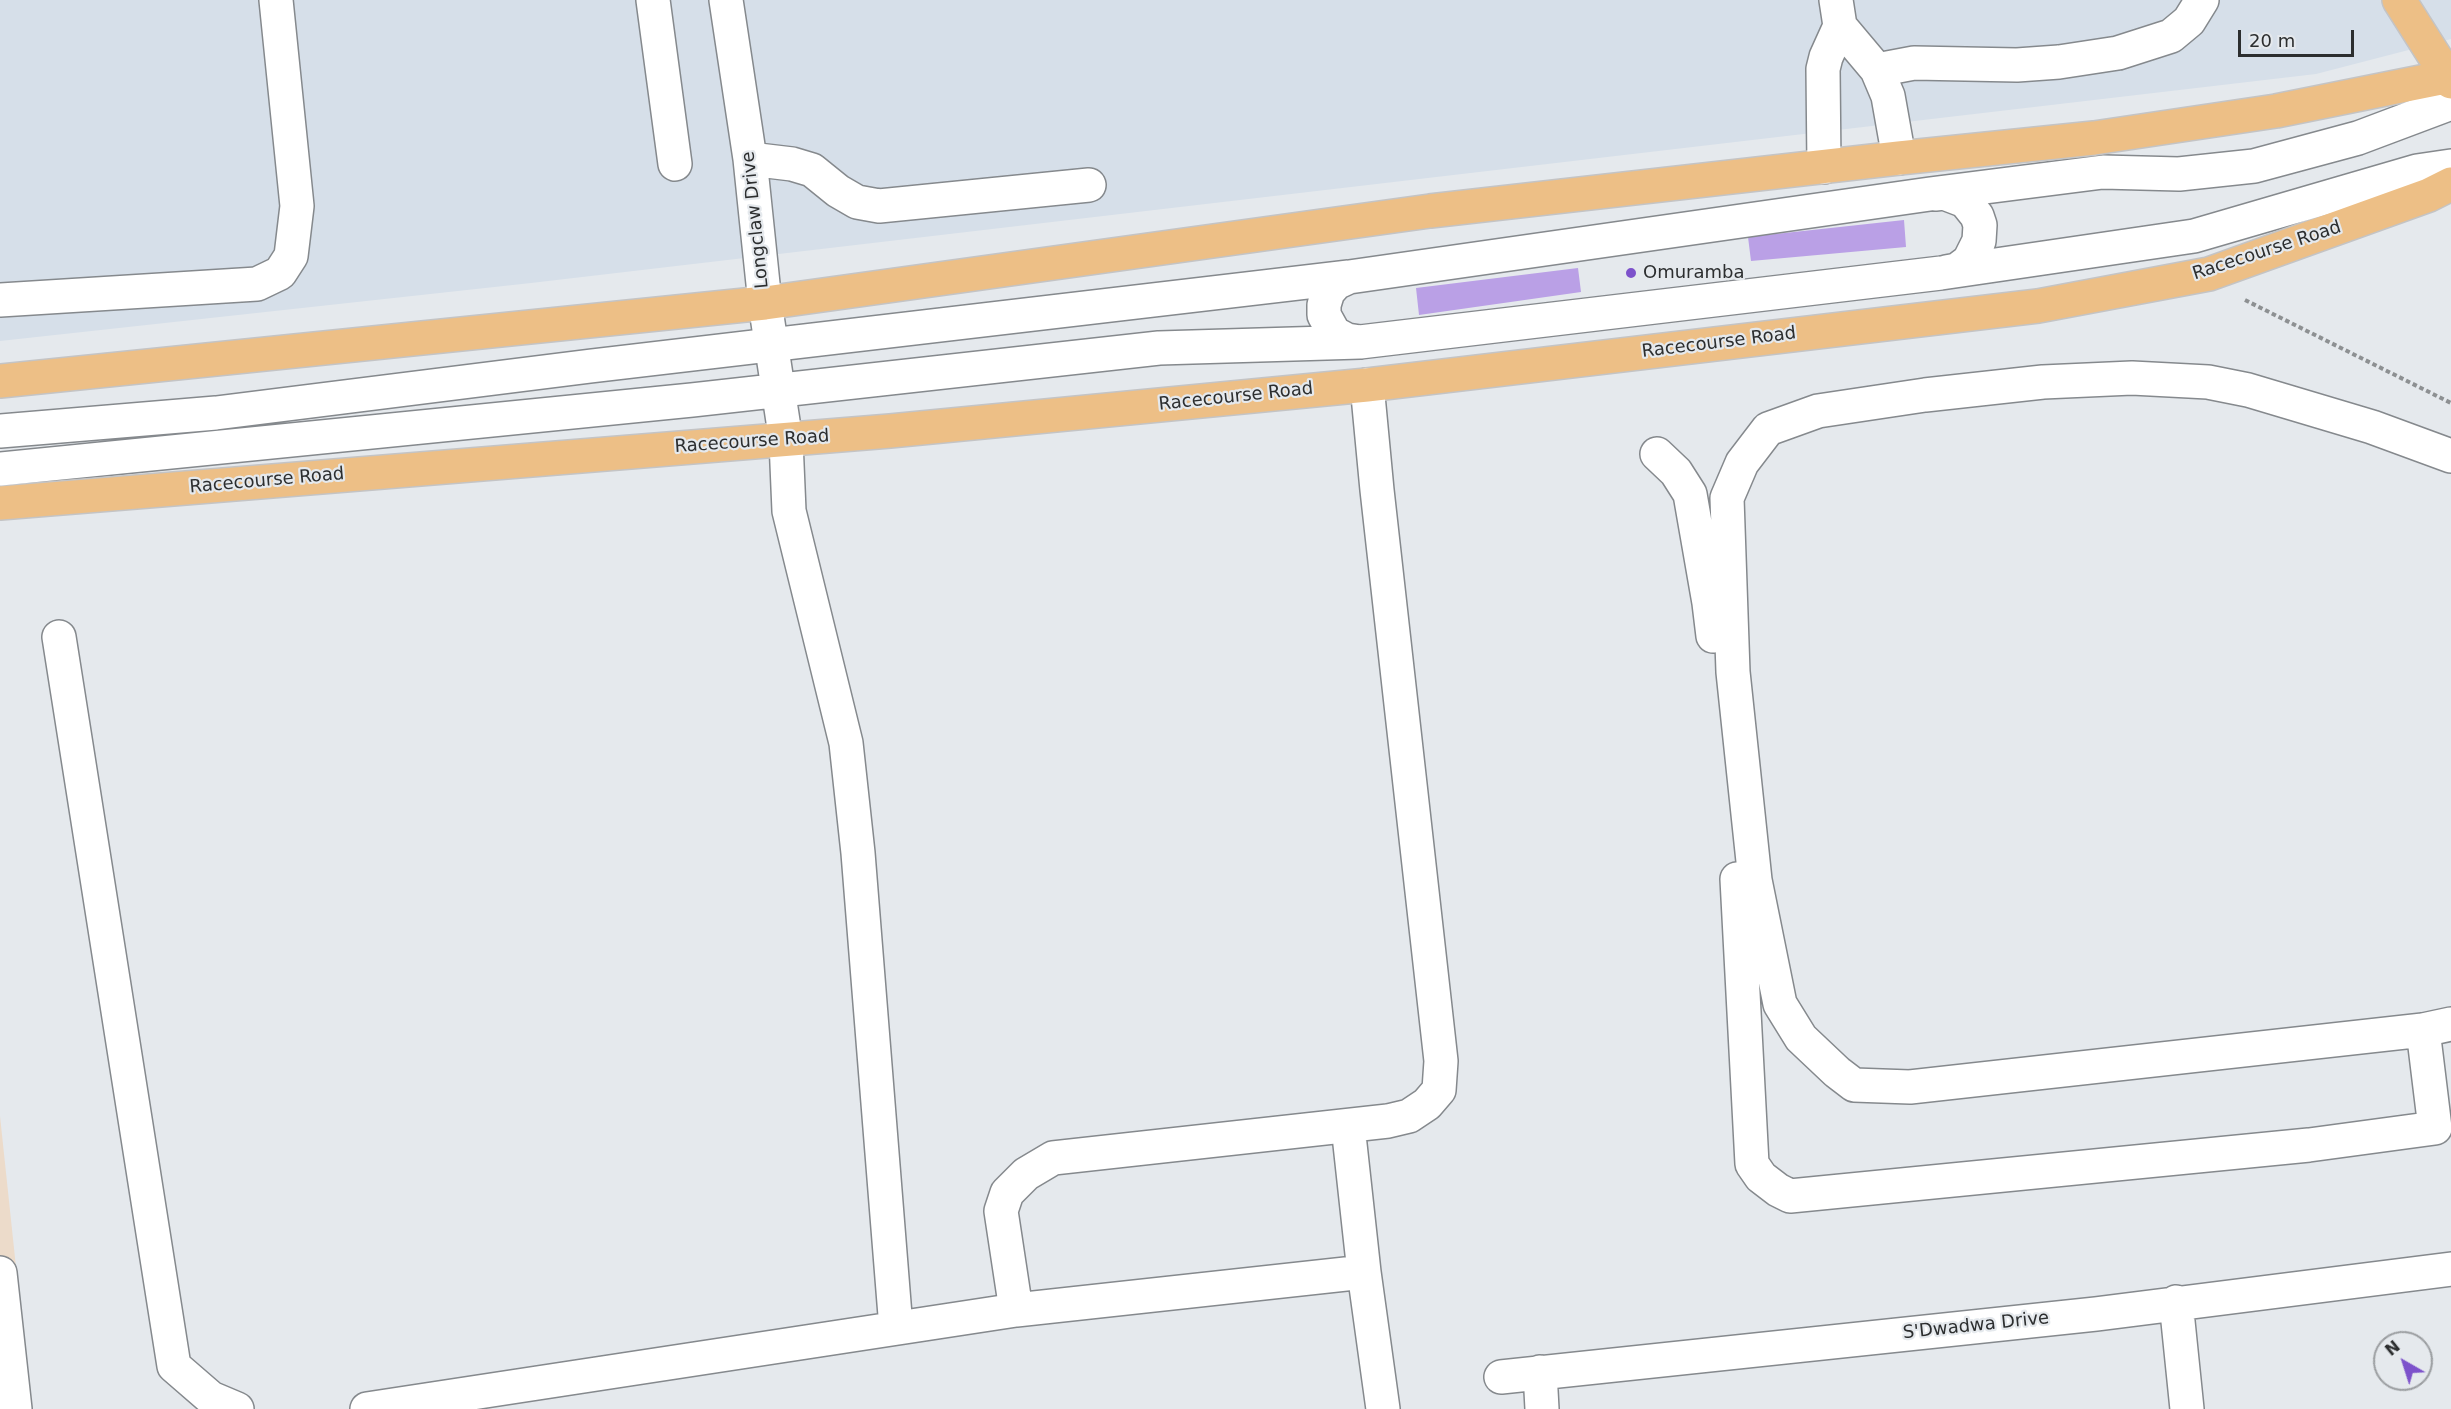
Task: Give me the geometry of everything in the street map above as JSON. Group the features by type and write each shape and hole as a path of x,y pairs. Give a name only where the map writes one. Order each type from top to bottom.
{"main road":[{"path":"0,381 765,303 1430,211 2106,137 2450,85 2399,0"},
{"name":"Racecourse Road","path":"0,503 684,447 786,441 1367,385 2038,306 2209,274 2428,195 2451,184"}],"street":[{"path":"0,300 257,284 280,273 291,256 297,206 276,0"},
{"path":"653,0 675,164"},
{"name":"Longclaw Drive","path":"726,0 750,159 765,303 786,441 789,511 846,743 859,865 896,1328"},
{"path":"1877,70 1914,63 2017,65 2060,62 2118,53 2171,36 2189,21 2202,0"},
{"path":"1838,13 1877,70 1888,96 1899,158"},
{"path":"1824,167 1823,69 1838,13"},
{"path":"0,431 216,413 579,367 1349,277 1930,194 2103,172 2179,174 2254,166 2358,138 2450,85"},
{"path":"750,159 792,164 812,170 838,191 857,202 879,206 1089,185"},
{"path":"0,469 778,391 1159,348 1360,342 1941,273 2194,236 2417,171 2451,166"},
{"path":"1930,194 1944,193 1965,201 1977,216 1980,225 1979,241 1969,261 1957,270 1941,273"},
{"path":"1349,277 1336,283 1328,292 1324,304 1324,315 1334,333 1347,340 1360,342"},
{"path":"1657,454 1676,472 1690,494 1709,603 1738,887 1752,1164 1761,1177 1790,1196 2309,1145 2443,1126 2437,1027 1910,1087 1854,1085 1836,1072 1800,1038 1780,1004 1755,880 1733,672 1727,498 1742,463 1768,429 1818,411 1926,394 2043,382 2132,378 2208,382 2248,390 2372,427 2451,456"},
{"path":"1016,1310 1001,1211 1007,1193 1026,1174 1053,1158 1388,1121 1409,1116 1427,1104 1438,1090 1441,1061 1367,385"},
{"path":"58,637 174,1366 211,1398 237,1409"},
{"path":"1348,1126 1364,1272 1383,1409"},
{"name":"S'Dwadwa Drive","path":"1501,1377 2096,1314 2176,1302 2451,1269"},
{"path":"367,1409 1016,1310 1364,1272"},
{"path":"0,1273 15,1409"},
{"path":"2176,1302 2187,1409"},
{"path":"1540,1372 1542,1409"}],"path":[{"path":"2243,299 2451,403"}],"shaded area":[{"path":"0,0 2451,0 2451,39 2316,74 531,283 0,341"},
{"path":"0,1116 31,1409 0,1409"}],"building":[{"path":"1904,220 1906,247 1751,261 1748,237"},
{"path":"1578,268 1581,292 1419,315 1416,288"}],"place":[{"name":"Omuramba","path":"1631,273"}]}
